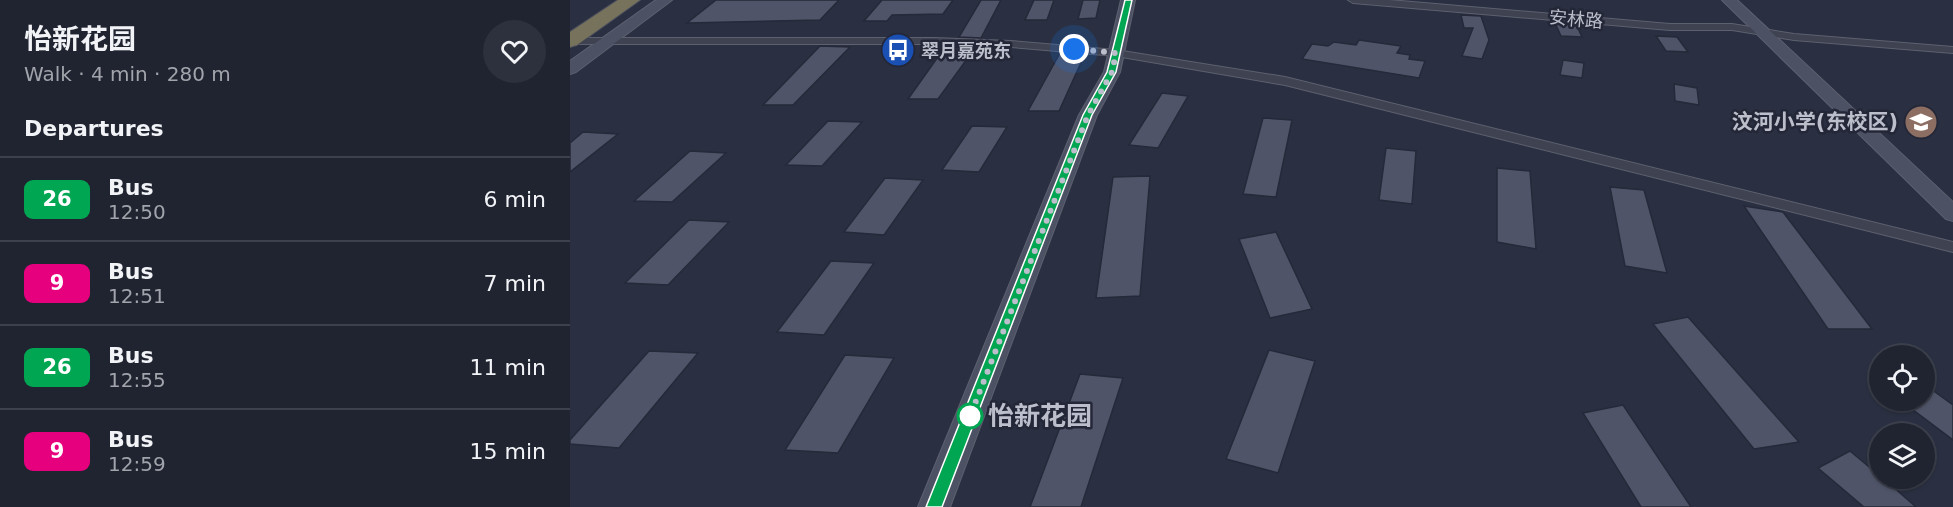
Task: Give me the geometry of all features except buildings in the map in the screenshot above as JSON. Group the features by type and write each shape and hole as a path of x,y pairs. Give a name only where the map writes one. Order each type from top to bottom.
{"highway":[{"path":"570,29 614,0"},
{"path":"570,41 631,0"}],"street":[{"path":"570,57 649,0"},
{"path":"570,69 665,0"},
{"path":"934,507 1088,115 1112,72 1128,0"},
{"name":"安林路","path":"1353,0 1441,4 1670,27 1691,26 1769,32 1794,37 1953,50"},
{"name":"安林路","path":"1428,0 1441,4"},
{"path":"1729,0 1769,32 1953,214"},
{"name":"安林路","path":"1769,32 1786,30 1953,44"},
{"path":"570,41 934,41 1011,44 1116,53 1285,81 1953,247"}],"bus line":[{"name":"26","path":"934,507 1088,115 1112,72 1129,0"}],"place":[{"name":"翠月嘉苑东","path":"898,50"},
{"name":"汶河小学(东校区)","path":"1921,122"},
{"name":"怡新花园","path":"970,416"}],"route":[{"path":"970,416 969,419 1088,115 1112,72 1116,53 1074,49"}]}
